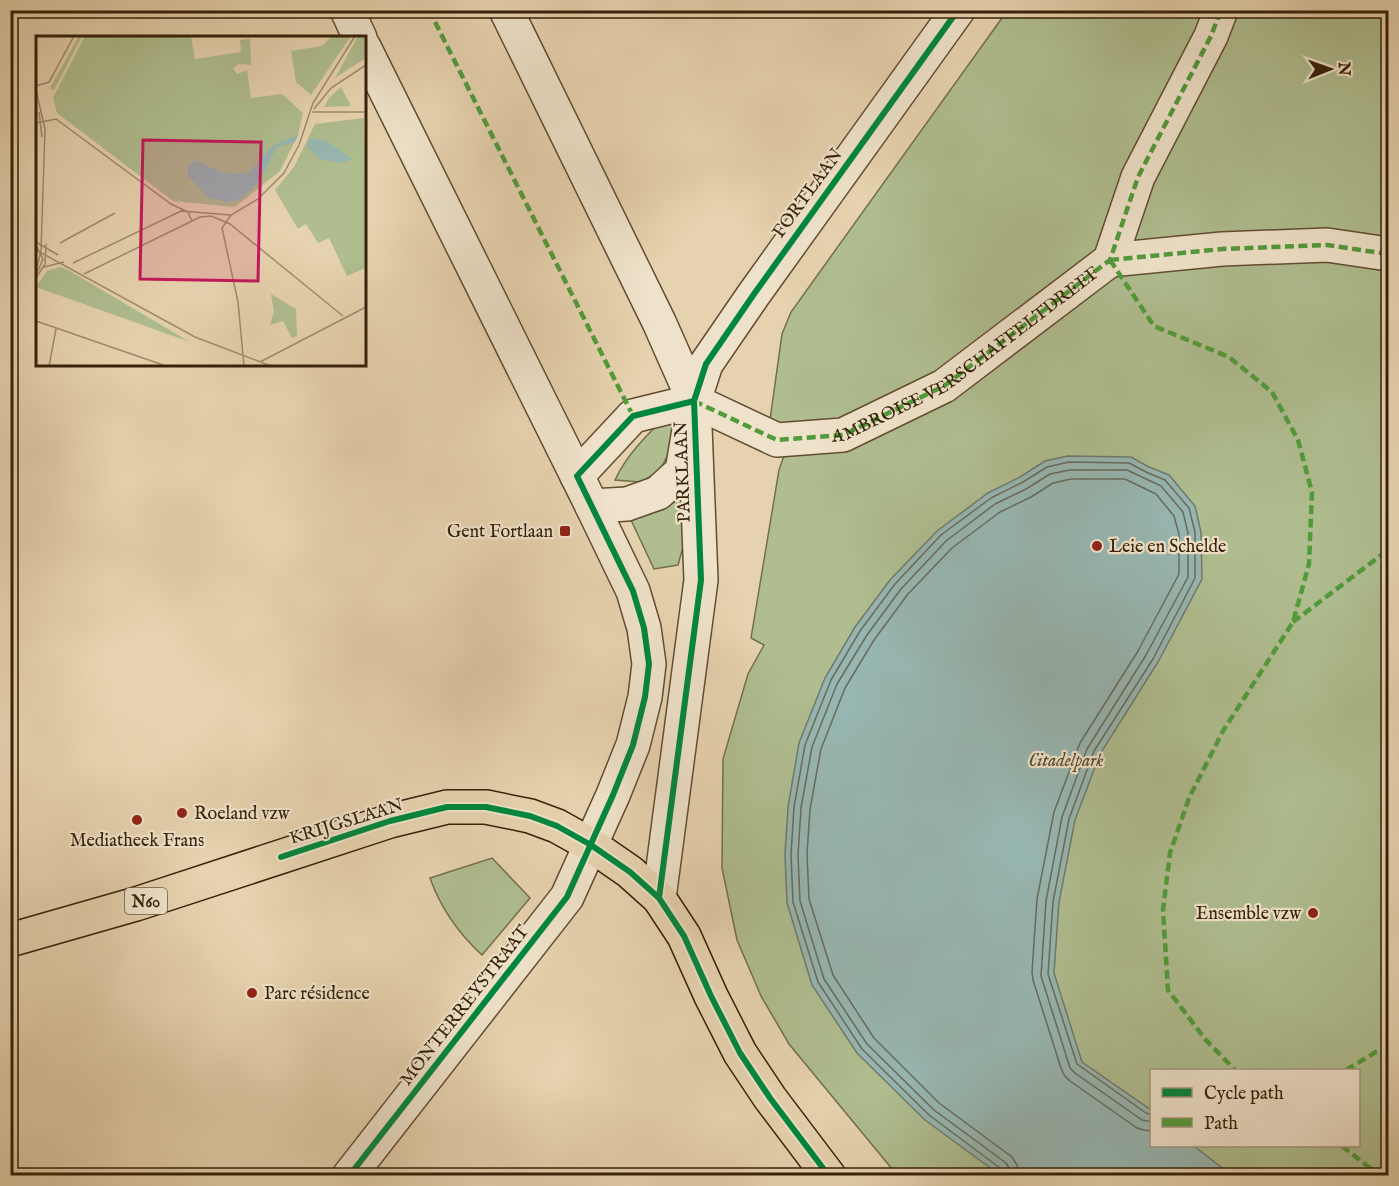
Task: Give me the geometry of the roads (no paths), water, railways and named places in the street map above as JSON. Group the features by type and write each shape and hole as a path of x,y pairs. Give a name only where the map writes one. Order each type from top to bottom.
{"main road":[{"name":"KRIJGSLAAN","path":"10,940 136,904 390,821 447,807 486,807 530,816 557,826 591,845"},
{"name":"N60","path":"591,845 630,872 659,898 684,936 740,1053 770,1098 829,1176"}],"street":[{"path":"347,10 359,36"},
{"name":"PARKLAAN","path":"506,10 659,322 694,401 701,580 659,898"},
{"name":"FORTLAAN","path":"694,401 706,364 958,10"},
{"name":"AMBROISE VERSCHAFFELTDREEF","path":"694,401 777,440 843,435 944,386 1110,260 1138,177 1211,36 1221,10"},
{"path":"366,51 633,591 644,628 649,664 645,698 633,745 591,845"},
{"path":"1110,260 1222,249 1327,245 1389,254"},
{"name":"PARKLAAN","path":"577,476 633,417 694,401"},
{"name":"PARKLAAN","path":"592,506 627,504 657,493 682,471 694,401"},
{"name":"MONTERREYSTRAAT","path":"349,1176 567,897 591,845"}],"water":[{"path":"1068,456 1131,457 1169,475 1195,506 1201,532 1202,579 1158,662 1100,754 1075,820 1059,902 1054,973 1082,1062 1150,1109 1150,1147 1195,1147 1231,1175 1000,1175 925,1120 857,1053 812,985 787,903 785,854 788,807 799,743 825,678 855,627 890,580 937,531 988,493 1045,461"}],"place":[{"name":"Gent Fortlaan","path":"565,531"},
{"name":"Leie en Schelde","path":"1097,546"},
{"name":"Roeland vzw","path":"182,813"},
{"name":"Mediatheek Frans","path":"137,820"},
{"name":"Ensemble vzw","path":"1313,913"},
{"name":"Parc résidence","path":"252,993"}],"park label":[{"name":"Citadelpark","path":"1066,760"}]}
